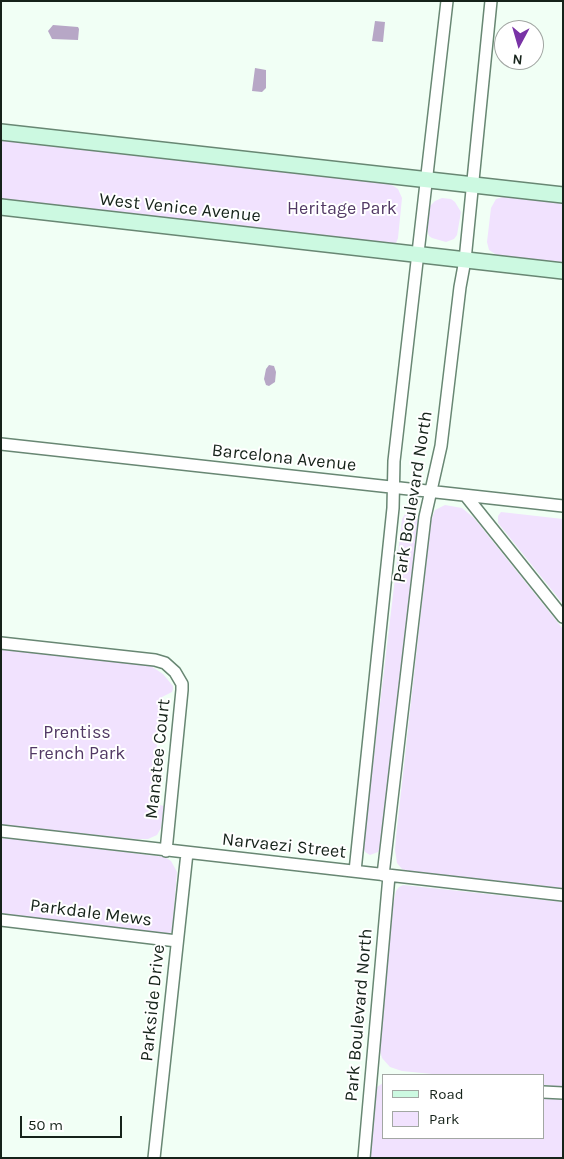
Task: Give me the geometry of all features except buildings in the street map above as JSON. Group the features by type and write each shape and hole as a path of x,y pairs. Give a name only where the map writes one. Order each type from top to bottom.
{"street":[{"name":"Park Boulevard North","path":"355,871 394,508 394,461 447,1"},
{"name":"Park Boulevard North","path":"364,1158 377,1075 386,875 425,517 441,446 460,287 465,260 490,1"},
{"path":"1,132 563,195"},
{"name":"West Venice Avenue","path":"1,207 563,271"},
{"name":"Barcelona Avenue","path":"1,444 563,506"},
{"path":"466,496 563,617"},
{"name":"Manatee Court","path":"1,643 155,660 165,663 175,672 182,684 182,690 166,850"},
{"name":"Narvaezi Street","path":"1,831 563,895"},
{"name":"Parkside Drive","path":"154,1158 186,853"},
{"name":"Parkdale Mews","path":"1,920 177,941"},
{"path":"544,1092 563,1093"}],"green space":[{"name":"Heritage Park","path":"1,140 389,183 398,189 402,198 398,238 396,243 390,244 1,199"},
{"path":"506,196 563,202 563,264 498,256 489,250 487,242 491,208 496,199"},
{"name":"Heritage Park","path":"442,198 451,199 461,212 457,235 454,239 446,242 429,236 427,229 430,206"},
{"path":"445,505 462,508 474,518 563,629 563,888 408,871 402,869 397,863 396,837 431,521 435,510"},
{"path":"501,512 563,519 563,604 498,523 498,516"},
{"path":"411,513 416,515 418,520 380,847 378,852 370,855 365,852 363,847 402,519 405,514"},
{"name":"Prentiss French Park","path":"1,649 143,664 151,666 163,674 173,686 173,689 172,692 162,697 151,803 164,806 161,828 157,835 148,839 135,839 1,825"},
{"path":"7,838 165,857 171,861 177,872 172,932 166,934 1,916 1,839"},
{"path":"403,885 563,902 563,1087 544,1085 544,1074 432,1074 402,1071 390,1067 382,1058 380,1040 393,904 399,887"},
{"path":"382,1084 382,1139 544,1139 544,1098 563,1100 563,1158 369,1158 377,1087"}],"shaded area":[{"path":"375,21 385,22 383,42 372,41"},
{"path":"53,25 78,27 78,40 52,39 48,31"},
{"path":"255,68 266,70 266,88 262,92 252,91"},
{"path":"269,365 274,366 276,372 275,382 269,386 266,385 264,379"}]}
